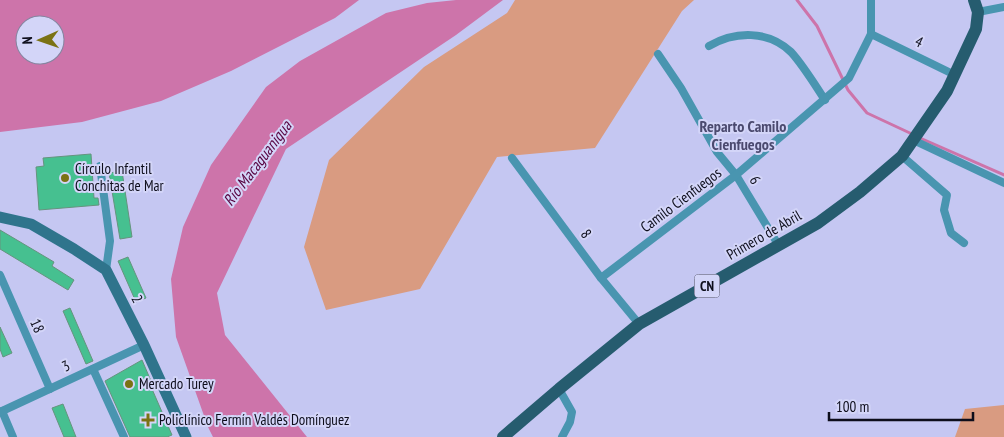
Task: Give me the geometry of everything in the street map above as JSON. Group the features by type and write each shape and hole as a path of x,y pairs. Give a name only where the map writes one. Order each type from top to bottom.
{"main road":[{"name":"Primero de Abril","path":"503,437 639,324 818,224 860,192 902,156 947,91 955,75 976,29 976,6"},
{"path":"0,217 31,224 74,248 106,270"},
{"name":"2","path":"106,270 144,345 186,437"}],"street":[{"name":"Camilo Cienfuegos","path":"601,278 736,175 849,78 871,34 871,0"},
{"path":"976,6 1004,7"},
{"path":"709,46 720,40 746,34 760,35 778,42 791,53 825,100"},
{"name":"4","path":"871,34 955,75"},
{"name":"6","path":"658,54 779,246"},
{"path":"916,136 1004,183"},
{"path":"902,156 947,194 944,210 951,233 964,244"},
{"name":"8","path":"512,158 601,278 639,324"},
{"path":"100,166 110,241 106,270"},
{"name":"18","path":"0,275 50,389"},
{"name":"3","path":"1,411 144,345"},
{"path":"93,369 124,437"},
{"path":"559,389 572,412 570,422 562,437"},
{"path":"1,411 13,437"}],"shaded area":[{"path":"515,0 694,0 682,11 595,148 497,157 420,289 326,310 304,247 329,160 424,67 507,13"},
{"path":"1004,405 1004,437 955,437 965,409"}],"water":[{"path":"0,0 359,0 335,18 231,71 161,101 82,122 0,132"},
{"name":"Río Macaguanigua","path":"456,0 503,0 456,35 286,149 217,293 225,335 307,437 213,437 176,337 171,279 183,227 211,165 266,87 300,61 386,13 427,3"}],"building":[{"name":"Círculo Infantil Conchitas de Mar","path":"91,154 94,198 98,198 99,205 39,210 36,167 44,166 43,158"},
{"path":"122,171 132,237 120,239 109,173"},
{"path":"0,230 54,262 52,266 74,280 68,290 0,249"},
{"path":"128,257 146,298 136,302 118,261"},
{"path":"70,308 93,361 86,364 63,311"},
{"path":"0,327 12,353 3,357 0,349"},
{"path":"142,360 172,435 167,437 130,437 105,381"},
{"path":"63,404 76,437 64,437 52,408"}],"waterway":[{"path":"797,0 817,26 848,90 867,113 912,134"},
{"path":"920,138 1004,175"}],"place":[{"name":"Círculo Infantil Conchitas de Mar","path":"65,178"},
{"name":"Mercado Turey","path":"129,384"},
{"name":"Policlínico Fermín Valdés Domínguez","path":"148,420"}],"district":[{"name":"Reparto Camilo Cienfuegos","path":"743,135"}]}
